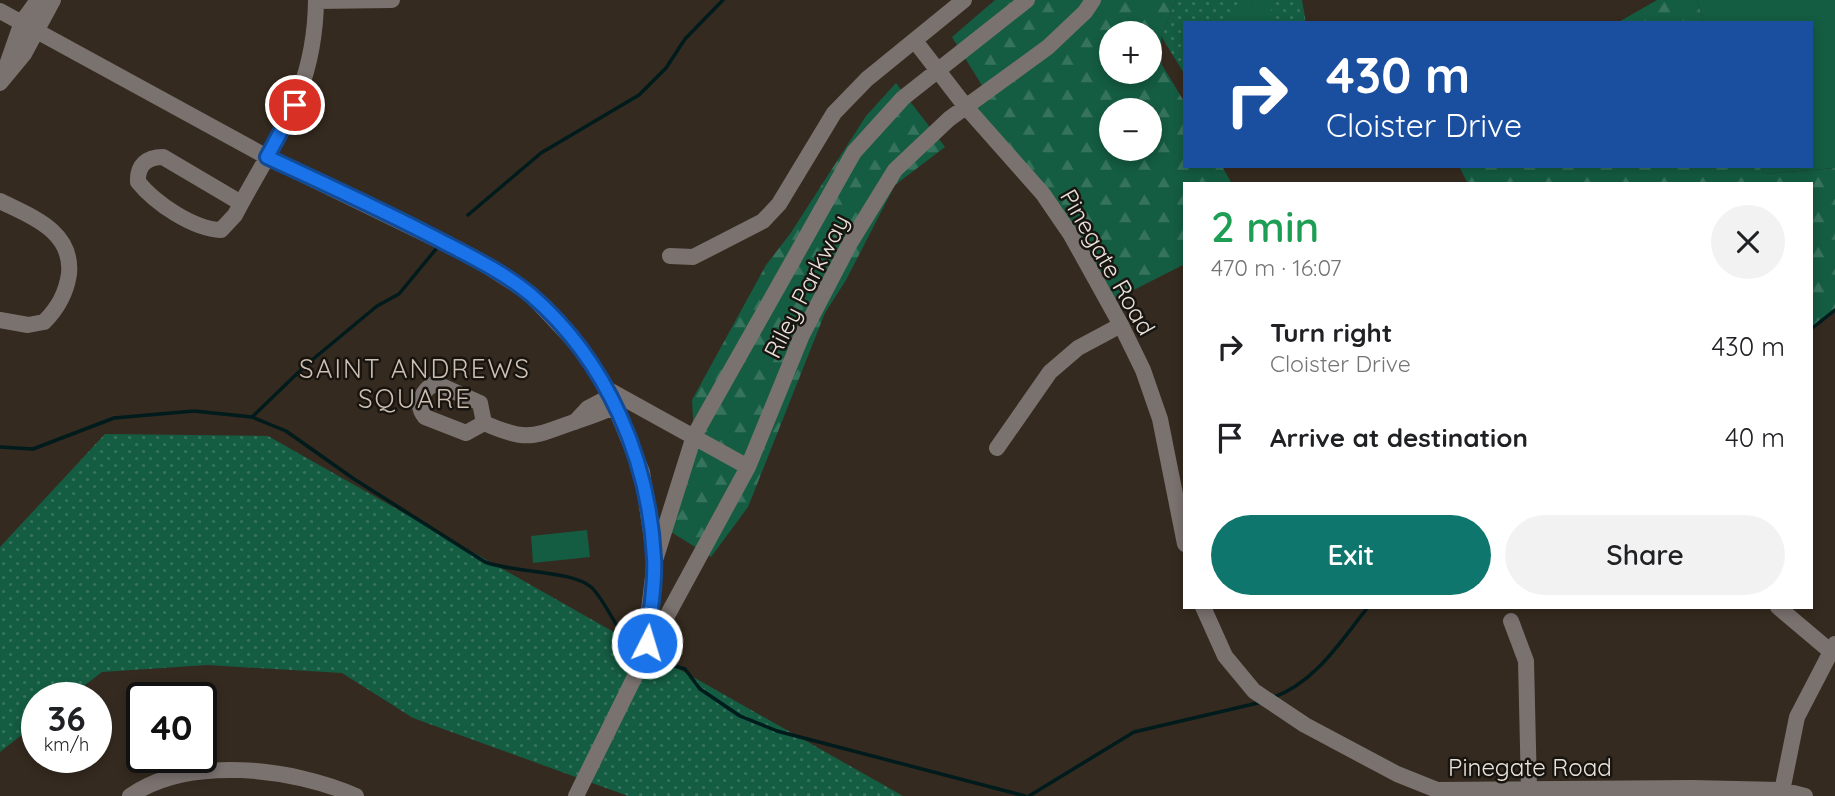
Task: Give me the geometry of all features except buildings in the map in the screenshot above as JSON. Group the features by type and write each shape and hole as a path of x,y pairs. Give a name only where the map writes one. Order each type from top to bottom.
{"street":[{"path":"2,81 24,54 38,0"},
{"path":"29,27 53,0"},
{"path":"242,203 163,157 152,157 145,161 137,173 138,182 158,201 208,229 221,230 242,203 305,83 311,59 316,1 392,0"},
{"path":"670,256 693,257 763,221 779,204 834,113 867,79 964,0"},
{"name":"Riley Parkway","path":"655,560 694,436 853,152 888,112 938,69 1027,0"},
{"name":"Riley Parkway","path":"576,796 643,660 748,467 802,335 881,191 907,156 966,107 1048,47 1085,12 1093,0"},
{"path":"0,11 267,157 394,216 473,257 518,286 555,317 579,346 611,397 642,472 655,560 643,660"},
{"name":"Pinegate Road","path":"915,41 966,107 1043,194 1071,235 1121,325 1143,370 1160,419 1183,530"},
{"path":"0,201 34,217 56,234 68,253 69,264 65,292 44,321 29,325 0,320"},
{"path":"997,448 1049,372 1078,348 1121,325"},
{"path":"611,397 694,436 748,467"},
{"path":"484,423 511,434 530,436 549,433 575,422 591,419 611,397"},
{"name":"Pinegate Road","path":"1204,609 1225,656 1268,700 1367,758 1436,793 1529,790 1592,793 1782,793 1805,796"},
{"path":"1781,609 1832,647 1797,717 1782,793"},
{"path":"1511,621 1526,661 1529,790"},
{"path":"130,796 156,780 198,771 228,770 316,782 356,796"}],"green space":[{"path":"995,0 1176,0 1162,34 1162,21 1099,21 1099,84 1162,84 1162,65 1183,100 1183,168 1223,168 1231,182 1183,182 1183,265 1110,302 1052,208 966,107 986,92 952,37"},
{"path":"1176,0 1302,0 1306,21 1183,21 1183,72 1162,38"},
{"path":"1253,0 1265,0 1278,21 1221,21"},
{"path":"1657,0 1697,0 1703,21 1620,21"},
{"path":"1697,0 1835,0 1835,168 1764,174 1760,168 1813,168 1813,21 1703,21"},
{"path":"896,83 945,147 895,185 846,280 825,313 748,507 711,557 671,532 694,436 692,400 766,265 790,234 866,116"},
{"path":"1460,168 1760,168 1764,174 1835,168 1835,310 1813,327 1813,182 1467,182"},
{"path":"105,434 268,436 903,796 628,796 413,718 342,673 207,665 102,672 89,682 21,682 21,736 0,752 0,547"},
{"path":"587,530 590,557 533,563 531,536"}],"waterway":[{"path":"468,215 541,153 639,95 666,68 685,39 723,0"},
{"path":"252,417 306,365 377,306 399,294 436,249"},
{"path":"1813,327 1835,310"},
{"path":"0,447 33,449 114,418 194,411 252,417 286,431 354,479 485,562 582,581 596,592 632,653"},
{"path":"1272,698 1314,672 1366,609"},
{"path":"651,659 685,669 700,689 740,716 777,731 1025,796"},
{"path":"1029,796 1134,732 1262,702"}],"district":[{"name":"SAINT ANDREWS SQUARE","path":"415,383"}],"route":[{"path":"295,105 267,157 394,216 496,271 529,293 555,317 597,372 616,406 642,472 655,560 647,643"}]}
